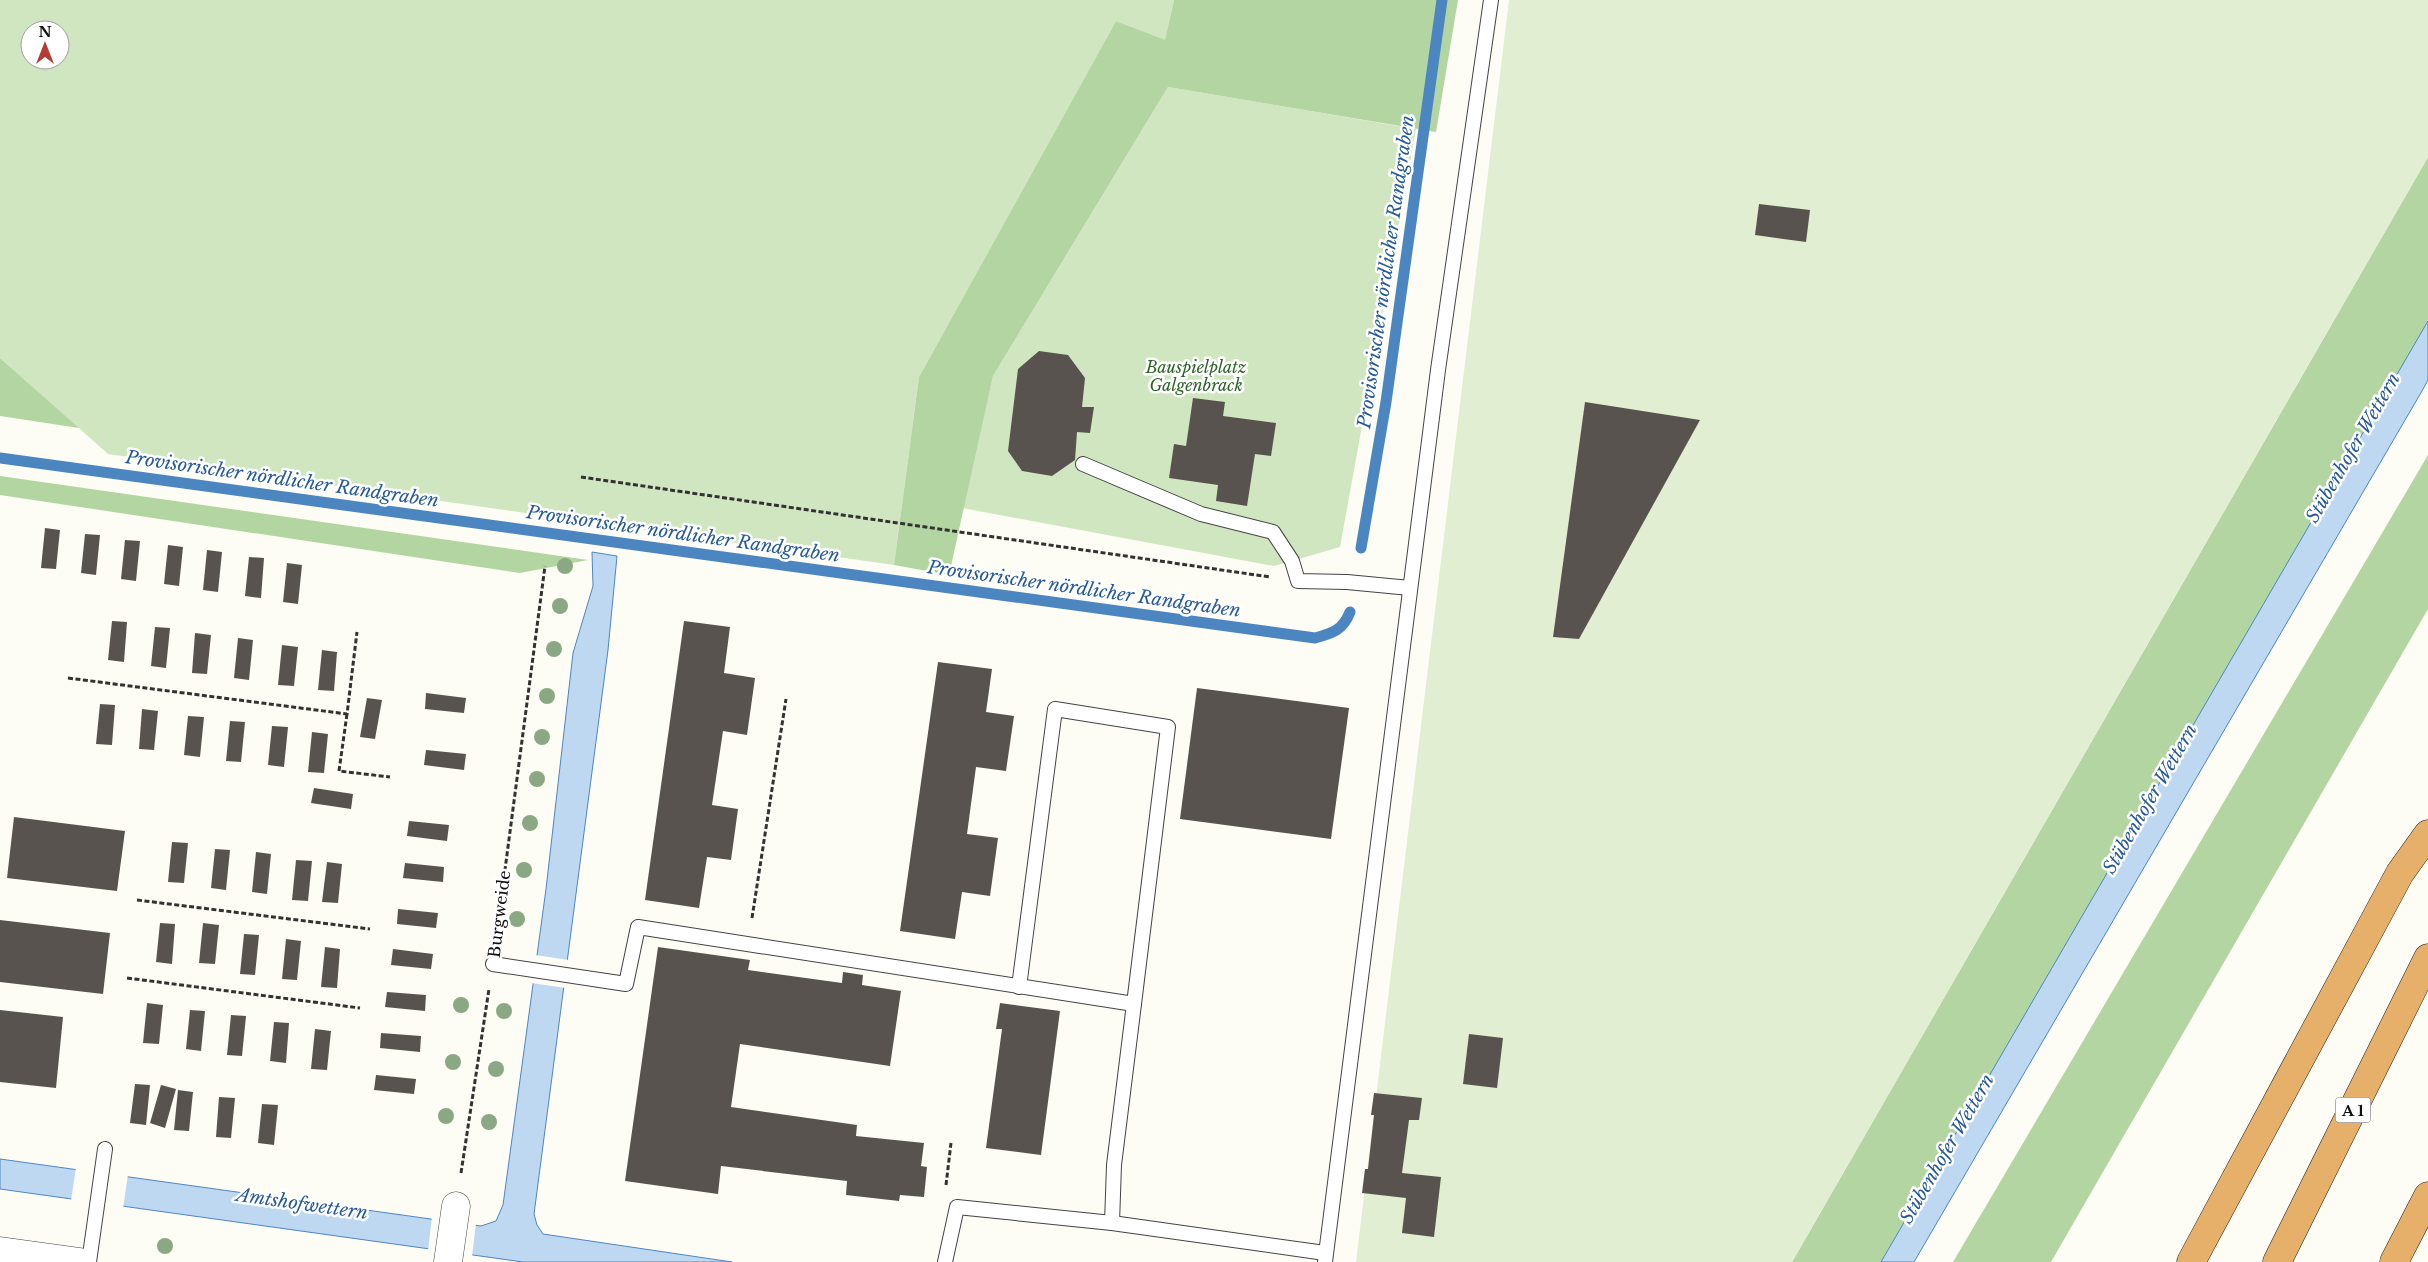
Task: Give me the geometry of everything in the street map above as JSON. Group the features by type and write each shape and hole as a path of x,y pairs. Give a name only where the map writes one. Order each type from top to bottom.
{"highway":[{"path":"2191,1262 2400,874 2428,834"},
{"name":"A 1","path":"2277,1262 2428,958"},
{"path":"2394,1262 2428,1196"}],"street":[{"path":"448,1262 456,1206"},
{"path":"0,1251 80,1262"}],"lane":[{"path":"945,1262 957,1207 1112,1223 1325,1258 1438,370 1491,0"},
{"path":"1084,464 1201,514 1273,532 1292,561 1298,581 1330,581 1410,588"},
{"path":"1019,987 1055,709 1168,727 1114,1165 1112,1223"},
{"path":"493,964 626,984 638,927 1134,1004"},
{"path":"89,1262 105,1149"}],"path":[{"path":"581,477 1298,581"},
{"name":"Burgweide","path":"456,1206 493,964 544,566"},
{"path":"357,632 339,771 390,777"},
{"path":"68,678 347,714"},
{"path":"748,943 786,700"},
{"path":"137,900 370,929"},
{"path":"127,978 360,1008"},
{"path":"951,1143 946,1190 957,1207"}],"green space":[{"path":"0,0 1174,0 1165,41 1116,21 919,377 894,565 108,454 0,358"},
{"path":"1174,0 1458,0 1436,132 1168,87 993,376 949,575 894,565 919,377 1116,21 1165,40"},
{"path":"1509,0 2428,0 2428,157 1792,1262 1356,1262"},
{"name":"Bauspielplatz Galgenbrack","path":"1168,87 1416,129 1340,547 1274,566 962,508 993,376"},
{"path":"2428,157 2428,321 2405,364 1881,1262 1792,1262"},
{"path":"0,358 79,428 0,416"},
{"path":"2428,455 2428,609 2051,1262 1953,1262"},
{"path":"0,476 588,560 520,573 0,495"}],"water":[{"name":"Stübenhofer Wettern","path":"2428,321 2428,380 2422,391 1914,1262 1881,1262"},
{"name":"Amtshofwettern","path":"592,552 617,556 608,650 534,1214 537,1225 543,1234 732,1262 523,1262 0,1189 0,1159 481,1226 496,1221 503,1205 546,889 573,653 593,586"}],"pier":[{"path":"535,955 569,960 566,988 531,983"},
{"path":"76,1167 128,1174 123,1209 71,1201"},
{"path":"432,1217 476,1223 472,1257 428,1251"}],"building":[{"path":"1759,204 1810,210 1806,242 1755,235"},
{"path":"1039,351 1068,355 1085,378 1082,407 1094,407 1090,433 1077,432 1075,460 1052,476 1022,471 1008,451 1018,369"},
{"path":"1193,398 1225,402 1223,416 1276,423 1271,456 1255,454 1247,506 1216,501 1218,485 1169,478 1174,444 1186,446"},
{"path":"1585,402 1700,420 1579,639 1553,637"},
{"path":"45,528 60,530 56,569 41,568"},
{"path":"85,534 100,535 96,575 81,573"},
{"path":"125,540 140,541 136,581 121,579"},
{"path":"168,545 183,547 179,586 164,584"},
{"path":"207,550 222,552 218,592 203,590"},
{"path":"249,557 264,558 261,598 245,596"},
{"path":"287,563 302,565 298,604 283,602"},
{"path":"112,621 127,622 124,662 108,660"},
{"path":"684,621 730,627 724,673 755,678 747,735 723,731 712,805 738,809 731,860 707,857 699,908 645,900"},
{"path":"155,627 170,628 166,668 151,666"},
{"path":"195,633 211,635 207,674 192,673"},
{"path":"238,638 253,640 249,680 234,678"},
{"path":"282,645 298,647 294,686 278,685"},
{"path":"322,650 337,652 334,691 318,690"},
{"path":"938,662 992,669 986,712 1014,716 1006,771 976,767 967,834 998,838 990,896 962,892 955,939 900,931"},
{"path":"1197,688 1349,708 1331,839 1180,819"},
{"path":"426,693 466,698 464,713 425,709"},
{"path":"367,698 382,700 375,739 360,737"},
{"path":"100,704 115,705 112,745 96,744"},
{"path":"142,709 158,711 154,750 139,749"},
{"path":"188,716 204,717 200,757 184,755"},
{"path":"230,721 245,722 241,762 226,761"},
{"path":"272,726 288,727 284,767 268,765"},
{"path":"312,732 328,734 324,773 308,772"},
{"path":"426,750 466,754 464,770 424,765"},
{"path":"314,788 353,794 351,809 311,803"},
{"path":"14,817 125,831 117,891 7,878"},
{"path":"409,821 449,825 447,841 407,836"},
{"path":"172,842 188,843 184,883 168,882"},
{"path":"215,849 230,850 226,890 211,888"},
{"path":"256,852 271,854 267,894 252,892"},
{"path":"296,860 312,861 308,901 292,900"},
{"path":"327,862 342,864 338,903 322,902"},
{"path":"405,863 444,867 443,882 403,878"},
{"path":"398,909 438,913 436,928 397,924"},
{"path":"0,920 110,933 103,994 0,982"},
{"path":"160,923 175,924 172,964 156,962"},
{"path":"203,923 219,925 215,964 199,963"},
{"path":"244,934 259,935 255,975 240,974"},
{"path":"286,939 301,941 297,980 282,979"},
{"path":"325,947 340,949 337,988 321,987"},
{"path":"658,947 750,960 748,970 842,983 843,972 863,975 862,985 901,991 890,1066 740,1044 731,1107 857,1125 856,1136 924,1143 921,1166 927,1167 924,1197 900,1195 899,1201 846,1195 847,1181 721,1166 718,1194 625,1181"},
{"path":"393,949 433,954 431,969 391,965"},
{"path":"387,992 426,995 425,1011 385,1007"},
{"path":"147,1003 163,1005 159,1044 143,1043"},
{"path":"1000,1003 1060,1011 1041,1155 986,1148 1002,1029 996,1029"},
{"path":"0,1010 63,1017 56,1088 0,1082"},
{"path":"190,1010 205,1011 201,1051 186,1049"},
{"path":"231,1015 246,1016 242,1056 227,1055"},
{"path":"274,1022 289,1023 286,1063 270,1061"},
{"path":"315,1029 331,1031 327,1070 311,1069"},
{"path":"381,1033 421,1036 420,1052 380,1048"},
{"path":"1469,1034 1503,1038 1497,1088 1463,1084"},
{"path":"376,1075 416,1079 414,1094 374,1090"},
{"path":"135,1084 150,1085 146,1125 130,1123"},
{"path":"161,1085 176,1089 165,1128 150,1123"},
{"path":"178,1090 193,1092 189,1131 174,1130"},
{"path":"1374,1093 1422,1098 1419,1120 1409,1120 1402,1173 1441,1177 1434,1237 1402,1233 1406,1198 1362,1193 1365,1169 1368,1169 1374,1115 1371,1115"},
{"path":"219,1097 235,1098 231,1138 216,1137"},
{"path":"262,1104 278,1105 274,1145 258,1143"}],"waterway":[{"name":"Provisorischer nördlicher Randgraben","path":"1361,548 1386,402 1442,0"},
{"name":"Provisorischer nördlicher Randgraben","path":"0,458 1315,638 1337,630 1344,623 1350,612"}]}
